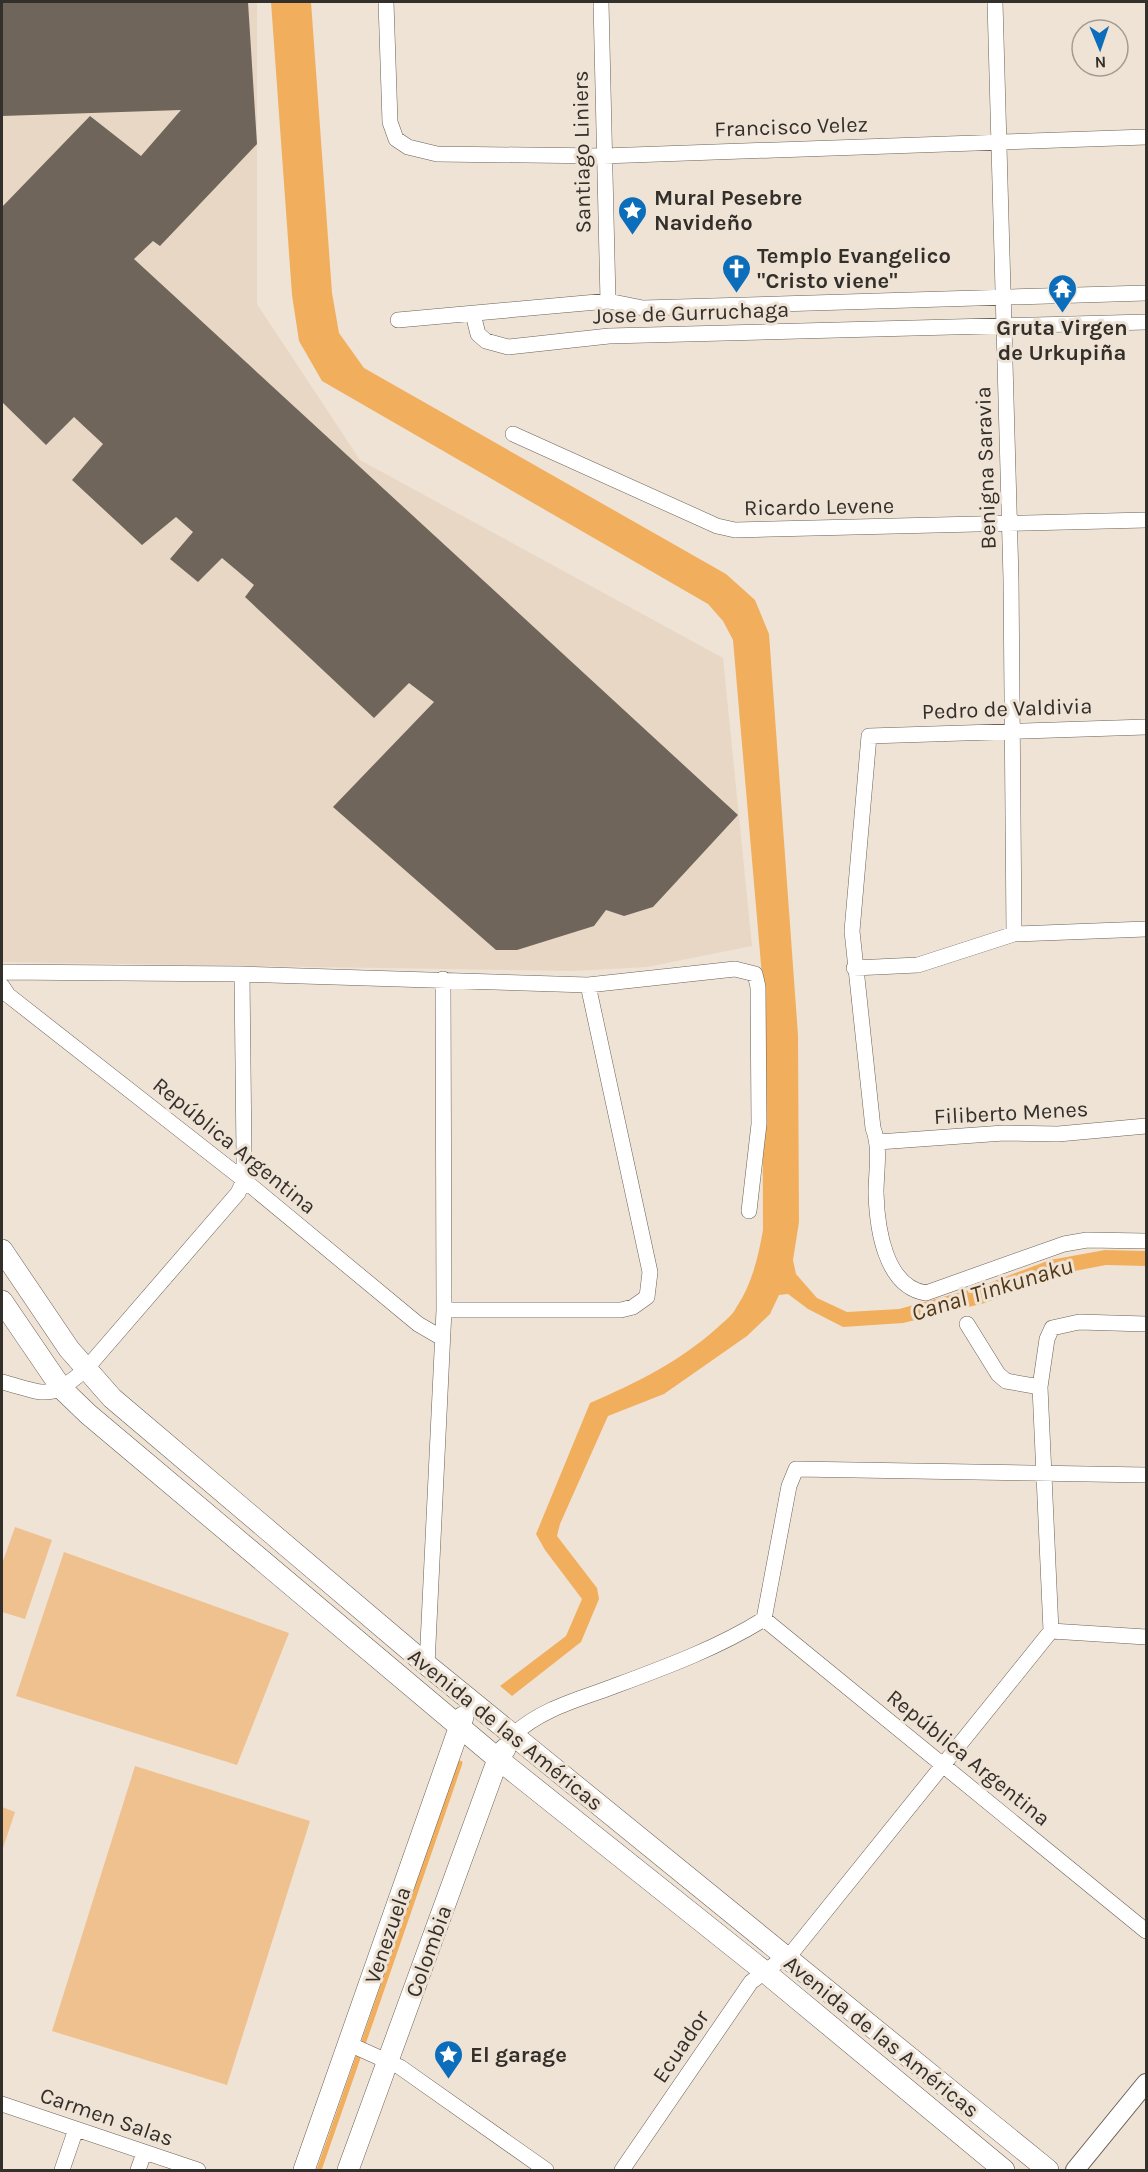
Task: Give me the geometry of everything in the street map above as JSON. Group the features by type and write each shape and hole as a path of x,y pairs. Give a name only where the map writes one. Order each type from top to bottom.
{"main road":[{"name":"Avenida de las Américas","path":"2,1251 86,1369 112,1398 427,1665 1048,2170"},
{"name":"Avenida de las Américas","path":"2,1301 62,1389 88,1414 498,1759 765,1972 1004,2170"},
{"name":"Venezuela","path":"304,2170 469,1699"},
{"name":"Colombia","path":"348,2170 498,1759 513,1735"}],"street":[{"name":"Francisco Velez","path":"386,2 390,122 396,139 408,147 437,154 603,156 1146,137"},
{"name":"Santiago Liniers","path":"601,2 608,301"},
{"name":"Benigna Saravia","path":"995,2 1007,523 1011,579 1010,730 1014,934"},
{"name":"Jose de Gurruchaga","path":"398,320 608,301 643,308 1146,293"},
{"name":"Jose de Gurruchaga","path":"473,314 478,334 486,341 508,347 609,336 1146,322"},
{"name":"Ricardo Levene","path":"513,434 717,526 735,530 1146,520"},
{"name":"Pedro de Valdivia","path":"854,968 852,931 869,736 1146,727"},
{"path":"1146,929 1014,934 918,965 854,968 873,1128 878,1142 876,1190 881,1232 893,1267 910,1290 926,1293 938,1290 1064,1244 1087,1240 1146,1241"},
{"path":"2,972 242,974 588,985 735,969 755,974 758,987 759,1124 749,1211"},
{"path":"2,1383 40,1393 62,1389 86,1369 233,1202 244,1180 242,974"},
{"path":"427,1665 444,1310 443,980"},
{"path":"444,1310 621,1310 633,1307 647,1297 650,1272 588,985"},
{"name":"República Argentina","path":"2,986 8,995 244,1180 418,1324 442,1338"},
{"name":"Filiberto Menes","path":"878,1142 1004,1133 1058,1134 1146,1126"},
{"path":"1146,1324 1079,1322 1052,1328 1047,1339 1040,1387 1051,1631 1146,1637"},
{"path":"967,1324 998,1374 1006,1381 1040,1387"},
{"path":"513,1735 539,1715 652,1672 748,1629 764,1619 789,1486 796,1469 1146,1475"},
{"name":"República Argentina","path":"764,1619 1146,1931"},
{"name":"Ecuador","path":"622,2170 751,1982 786,1958 945,1766 1051,1631"},
{"path":"349,2044 388,2060 546,2170"},
{"path":"1075,2170 1146,2083"},
{"name":"Carmen Salas","path":"2,2104 198,2170"},
{"path":"62,2170 76,2129"},
{"path":"138,2170 144,2153"}],"shaded area":[{"path":"2,2 257,2 257,304 360,460 723,658 752,946 647,967 573,971 2,962"},
{"path":"15,1527 52,1540 25,1619 2,1612 2,1564"},
{"path":"64,1552 289,1633 237,1765 16,1696"},
{"path":"135,1766 310,1821 227,2085 52,2031"},
{"path":"2,1807 15,1812 2,1851"}],"water":[{"name":"Canal Tinkunaku","path":"271,2 311,2 332,293 339,333 364,368 726,574 755,600 769,634 798,1035 799,1222 793,1260 796,1274 817,1298 847,1312 899,1309 976,1288 1050,1260 1105,1250 1146,1251 1146,1266 1106,1265 1059,1274 985,1303 903,1323 843,1327 808,1309 788,1294 779,1295 770,1314 747,1336 664,1394 608,1416 560,1524 557,1536 597,1588 599,1599 581,1642 512,1696 500,1686 566,1636 582,1599 545,1550 536,1534 590,1403 672,1361 703,1340 727,1319 746,1290 754,1270 761,1240 763,1230 762,976 733,640 723,621 708,604 322,381 299,341 292,295"}],"building":[{"path":"2,2 248,2 257,144 160,246 153,241 134,259 738,815 653,907 624,916 606,910 594,926 517,950 496,950 333,807 434,702 409,683 374,718 245,597 254,585 222,558 198,582 170,559 193,532 176,517 142,545 72,480 103,444 74,417 46,445 2,402 2,207 90,116 141,156 181,110 2,116"}],"waterway":[{"path":"363,2044 460,1763"},
{"path":"319,2170 359,2055"}],"place":[{"name":"Mural Pesebre Navideño","path":"633,236"},
{"name":"Templo Evangelico \"Cristo viene\"","path":"736,294"},
{"name":"Gruta Virgen de Urkupiña","path":"1062,314"},
{"name":"El garage","path":"449,2080"}]}
